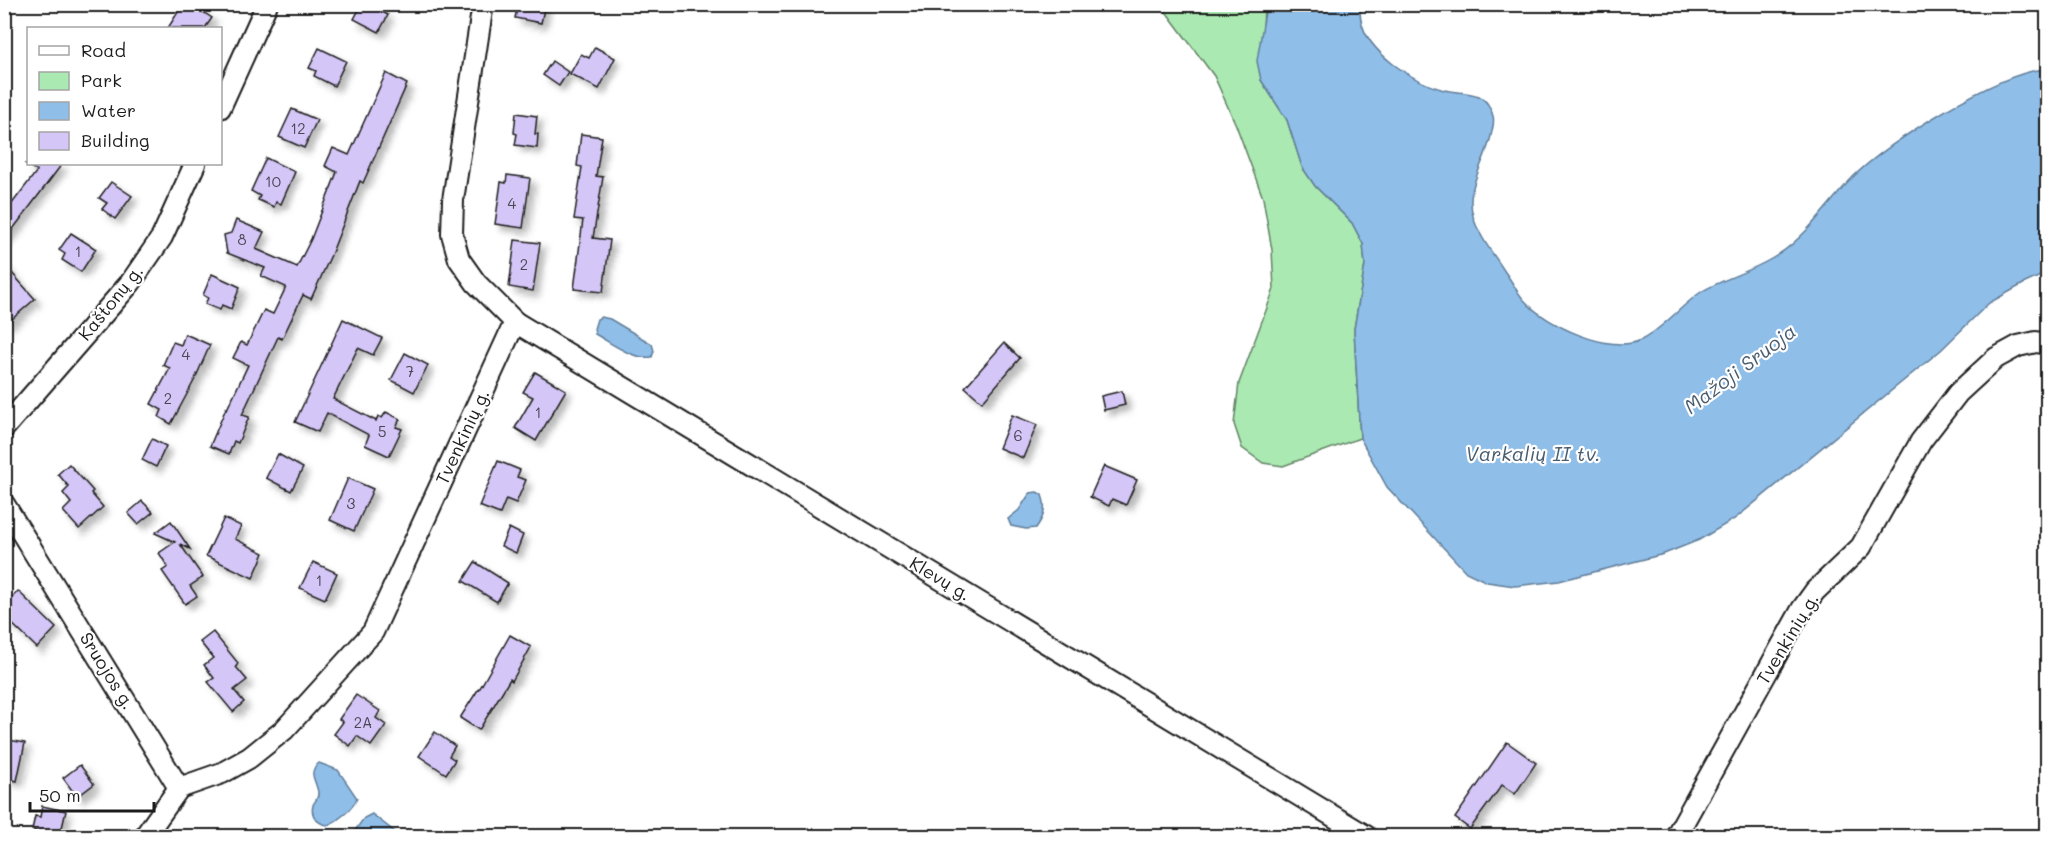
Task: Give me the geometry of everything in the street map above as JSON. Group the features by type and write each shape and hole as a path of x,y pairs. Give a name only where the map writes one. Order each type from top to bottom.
{"street":[{"path":"222,104 267,4"},
{"path":"483,4 453,200 452,234 459,259 476,283 514,322"},
{"name":"Kaštonų g.","path":"4,428 131,282 162,237 195,165"},
{"name":"Tvenkinių g.","path":"179,788 222,773 249,758 284,730 374,632 514,322"},
{"name":"Klevų g.","path":"514,322 1366,837"},
{"name":"Tvenkinių g.","path":"1676,837 1802,609 1815,591 1861,547 1921,441 1958,393 1996,358 2018,346 2036,342 2048,344"},
{"name":"Sruojos g.","path":"4,504 179,788"},
{"path":"145,837 179,788"}],"green space":[{"path":"1161,5 1264,5 1261,80 1287,120 1302,167 1315,186 1352,223 1363,244 1365,265 1354,329 1360,438 1283,466 1263,463 1242,448 1234,424 1239,383 1274,289 1272,250 1263,198 1236,125 1214,76"}],"water":[{"name":"Varkalių II tv.","path":"1264,5 1360,5 1365,32 1372,43 1393,64 1432,86 1479,96 1488,104 1494,124 1471,195 1471,207 1480,233 1525,301 1563,328 1597,341 1628,344 1648,336 1701,292 1770,260 1790,246 1869,162 1917,128 2001,82 2026,73 2047,69 2047,273 1989,303 1941,350 1736,518 1699,540 1664,554 1559,581 1515,586 1487,582 1466,572 1387,487 1360,438 1354,329 1365,265 1363,244 1352,223 1315,186 1302,167 1287,120 1261,80 1257,61 1265,12"},
{"path":"601,317 610,319 652,344 654,351 652,357 637,356 595,334 597,319"},
{"path":"1037,492 1042,495 1044,508 1043,516 1036,528 1011,526 1008,519 1019,510 1030,493"},
{"path":"319,763 338,770 357,798 345,814 328,825 318,821 312,809 318,794 313,773"},
{"path":"372,814 400,836 351,836 364,818"}],"building":[{"path":"183,4 191,4 212,18 206,27 169,27"},
{"path":"362,4 367,4 388,15 379,32 354,19"},
{"path":"518,4 545,4 541,23 515,18"},
{"path":"595,47 615,58 599,89 570,74 581,54 589,58"},
{"path":"319,48 346,61 334,86 314,76 316,71 309,68"},
{"path":"552,61 568,72 559,86 543,75"},
{"path":"386,73 407,84 363,183 360,181 311,299 303,295 282,339 278,337 242,415 249,417 238,443 234,441 229,454 210,446 248,365 233,358 241,342 247,345 264,310 273,314 286,287 261,276 265,268 227,253 224,235 231,233 236,220 264,232 256,249 297,267 311,239 337,172 325,166 333,148 349,155"},
{"path":"292,109 317,120 304,148 279,137"},
{"path":"516,113 537,116 535,134 538,134 537,148 515,145"},
{"path":"581,134 602,137 596,176 603,177 593,238 610,240 603,292 574,289 583,220 574,219 582,167 577,166"},
{"path":"266,158 295,172 281,204 276,202 274,207 258,200 260,196 251,191"},
{"path":"28,165 61,165 4,241 4,214 37,171"},
{"path":"507,175 530,178 523,228 495,224 501,182 506,183"},
{"path":"111,182 132,196 115,219 102,209 107,203 99,198"},
{"path":"71,233 96,249 81,272 62,260 65,254 59,250"},
{"path":"515,240 540,243 533,291 509,287"},
{"path":"4,264 35,299 4,326"},
{"path":"212,274 240,287 231,309 222,305 220,310 205,304 208,298 203,295"},
{"path":"343,319 382,338 373,355 358,348 333,399 376,421 378,416 382,418 386,412 400,419 396,427 402,429 389,456 365,445 369,435 327,413 318,432 295,422"},
{"path":"185,334 210,345 171,424 159,417 162,410 151,404 170,368 163,365 173,342 181,345"},
{"path":"1004,343 1020,358 982,402 965,387"},
{"path":"405,353 428,365 414,392 391,380"},
{"path":"535,372 566,390 536,441 515,428 533,397 523,392"},
{"path":"1122,391 1125,405 1104,410 1101,396"},
{"path":"1012,415 1037,425 1023,458 999,448"},
{"path":"152,439 166,446 156,467 142,460"},
{"path":"278,454 303,468 291,491 266,478"},
{"path":"498,461 520,470 517,477 526,480 516,503 506,499 500,514 479,506"},
{"path":"69,464 93,491 91,493 103,507 79,529 63,511 71,503 63,493 69,487 58,474"},
{"path":"1104,466 1137,480 1126,505 1112,499 1109,506 1090,497"},
{"path":"348,478 373,489 354,531 330,520"},
{"path":"142,501 153,512 138,524 128,513"},
{"path":"224,518 241,526 235,539 264,553 253,578 206,556"},
{"path":"171,521 190,549 180,544 203,577 190,586 197,596 185,604 162,571 168,567 159,553 175,542 155,533"},
{"path":"509,528 523,535 516,553 501,546"},
{"path":"313,562 337,573 325,599 300,588"},
{"path":"475,562 508,583 497,602 463,581"},
{"path":"18,591 56,628 37,648 4,616 4,606"},
{"path":"213,632 238,663 236,667 247,680 234,690 244,702 233,712 208,682 214,678 204,665 213,658 200,642"},
{"path":"510,635 531,647 512,681 510,679 479,730 460,718"},
{"path":"356,695 380,711 376,718 386,725 371,746 357,736 350,746 334,734 343,722 339,719"},
{"path":"435,732 455,746 449,756 455,760 446,774 419,756"},
{"path":"4,739 25,743 17,781 4,778"},
{"path":"1507,742 1536,763 1515,794 1502,785 1470,829 1455,818"},
{"path":"80,765 94,784 77,797 63,778"},
{"path":"42,806 66,811 60,836 32,830 35,816 40,817"}],"water label":[{"name":"Mažoji Sruoja","path":"1740,369"}]}
